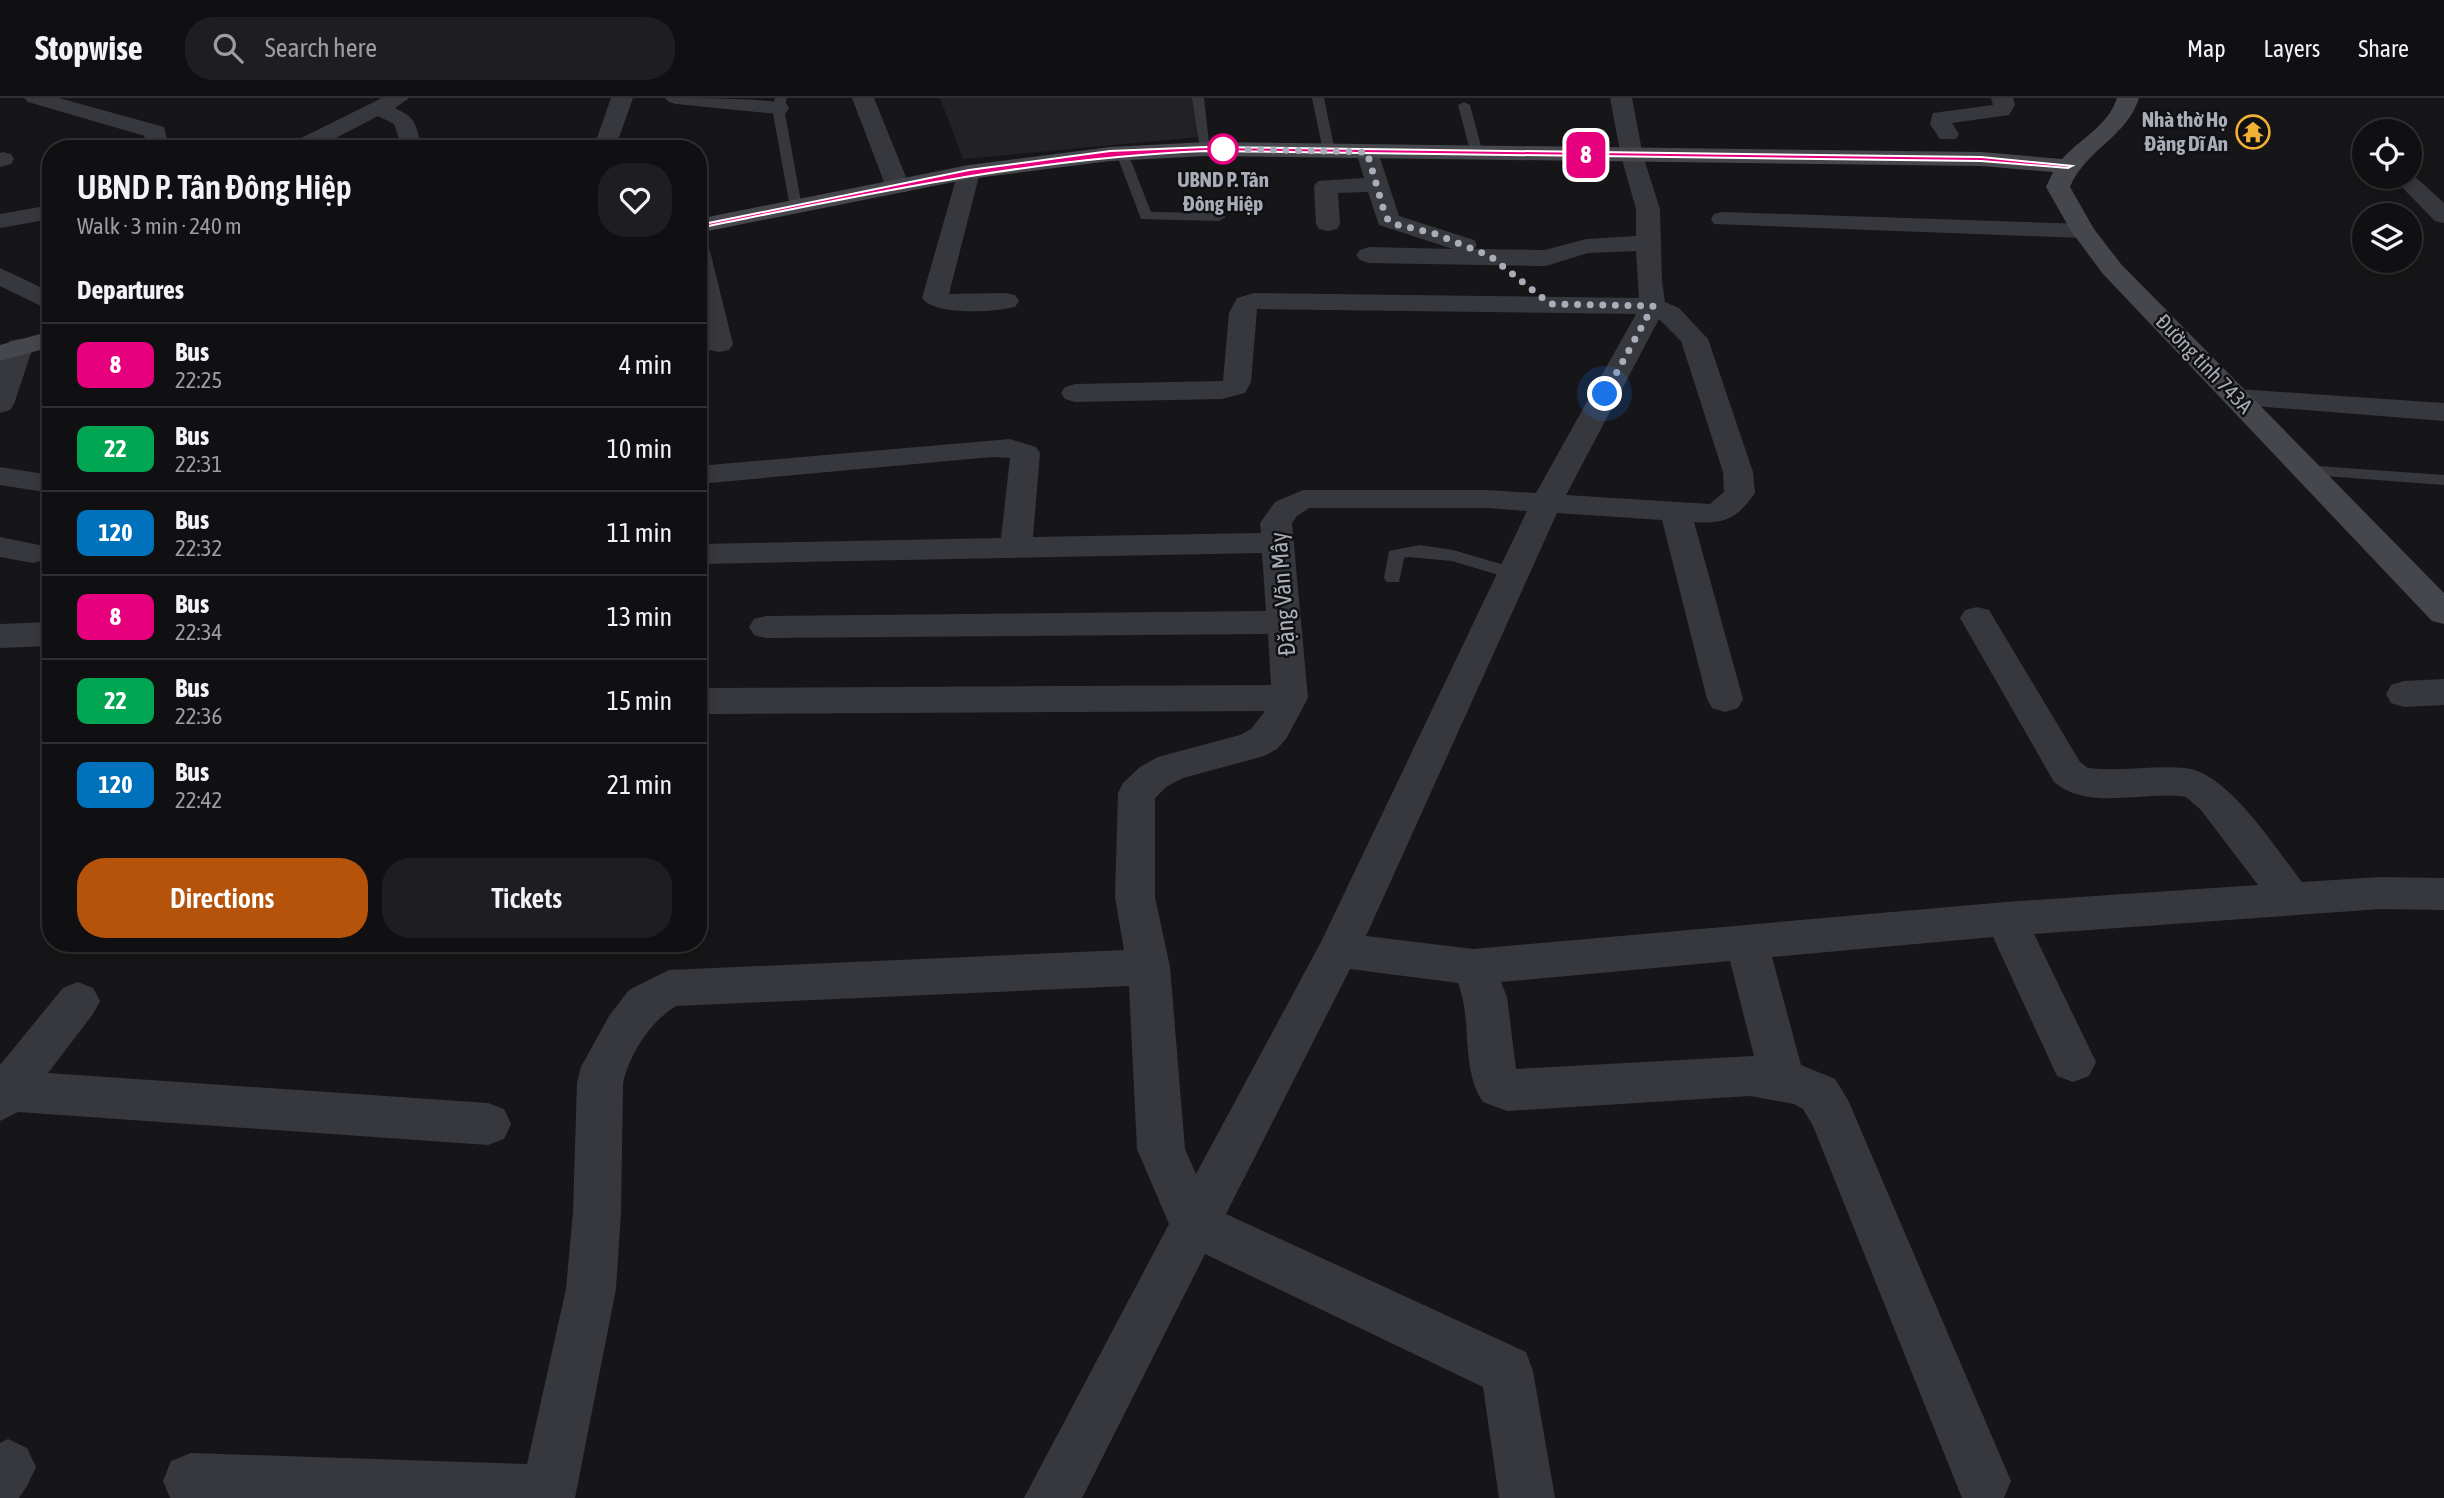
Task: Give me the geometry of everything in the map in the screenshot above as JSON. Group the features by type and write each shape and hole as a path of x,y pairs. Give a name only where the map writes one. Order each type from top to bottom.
{"main road":[{"path":"707,224 969,172 1122,153 1206,149 1981,159 2068,166 2109,128 2127,105 2129,98"},
{"name":"Đường tỉnh 743A","path":"2068,166 2058,187 2083,231 2112,269 2444,613"},
{"path":"10,350 42,341"}],"street":[{"path":"35,98 78,103 156,132 155,140"},
{"path":"315,140 398,98"},
{"path":"607,140 622,98"},
{"path":"676,98 779,103"},
{"path":"863,98 898,187"},
{"name":"Đặng Văn Mây","path":"1290,698 1276,523 1286,509 1303,499 1487,499 1716,514 1732,503 1740,493 1738,472 1694,339 1667,315 1649,282 1648,209 1632,156 1621,98"},
{"path":"1948,134 1941,124 1941,118 2001,110 2004,105 2001,98"},
{"path":"378,108 404,121 409,140"},
{"path":"1367,152 1388,220 1394,224 1433,233 1490,256 1550,304"},
{"path":"969,172 935,298 943,302 1006,301"},
{"path":"1328,224 1326,186 1377,185"},
{"path":"2413,189 2436,220"},
{"path":"0,221 42,214"},
{"path":"1723,219 2083,231"},
{"path":"1369,255 1546,258 1586,246 1649,243"},
{"path":"10,282 42,275"},
{"path":"10,282 42,298"},
{"path":"707,291 719,344"},
{"path":"1052,1498 1338,950 1546,503 1667,315 1550,304 1254,301 1246,304 1242,313 1235,387 1222,390 1075,393"},
{"path":"0,404 10,350"},
{"path":"2237,398 2444,412"},
{"path":"707,474 1010,448 1025,453 1016,548"},
{"path":"0,476 42,483"},
{"path":"1676,513 1725,699"},
{"path":"707,554 1279,543"},
{"path":"0,547 33,553"},
{"path":"1978,618 2067,772 2078,781 2093,783 2186,782 2200,788 2215,800 2292,899"},
{"path":"766,628 1284,622"},
{"path":"0,636 42,634"},
{"path":"2404,694 2444,692"},
{"path":"707,701 1290,698 1273,730 1264,739 1251,746 1171,767 1153,777 1137,793 1135,897 1149,967 1161,1149 1194,1224 1507,1371 1527,1498"},
{"path":"1338,950 1473,967 2006,919 2381,893 2444,894"},
{"path":"2006,919 2073,1062"},
{"path":"1747,943 1783,1082"},
{"path":"191,1481 548,1495 591,1289 597,1212 600,1083 609,1058 644,1003 668,988 1149,967"},
{"path":"1473,967 1485,997 1494,1082 1507,1090 1750,1076 1800,1085 1819,1094 1832,1115 1983,1481"},
{"path":"4,1096 78,1001"},
{"path":"4,1096 488,1124"}],"lane":[{"path":"1198,98 1206,149"},
{"path":"1318,98 1329,151"},
{"path":"779,103 796,207"},
{"path":"1464,105 1477,154"},
{"path":"1122,153 1146,216 1219,217"},
{"path":"2304,470 2444,480"},
{"path":"1393,578 1395,555 1410,550 1440,554 1512,573"}],"shaded area":[{"path":"940,98 1192,98 1200,137 963,159"}],"bus line":[{"name":"8","path":"707,224 969,172 1110,154 1159,151 1206,149 1981,159 2068,166"}],"place":[{"name":"Nhà thờ Họ Đặng Dĩ An","path":"2253,132"},
{"name":"UBND P. Tân Đông Hiệp","path":"1223,149"}],"route":[{"path":"1223,149 1367,152 1384,211 1388,220 1394,224 1457,241 1490,256 1526,282 1550,304 1653,306 1605,394"}]}
